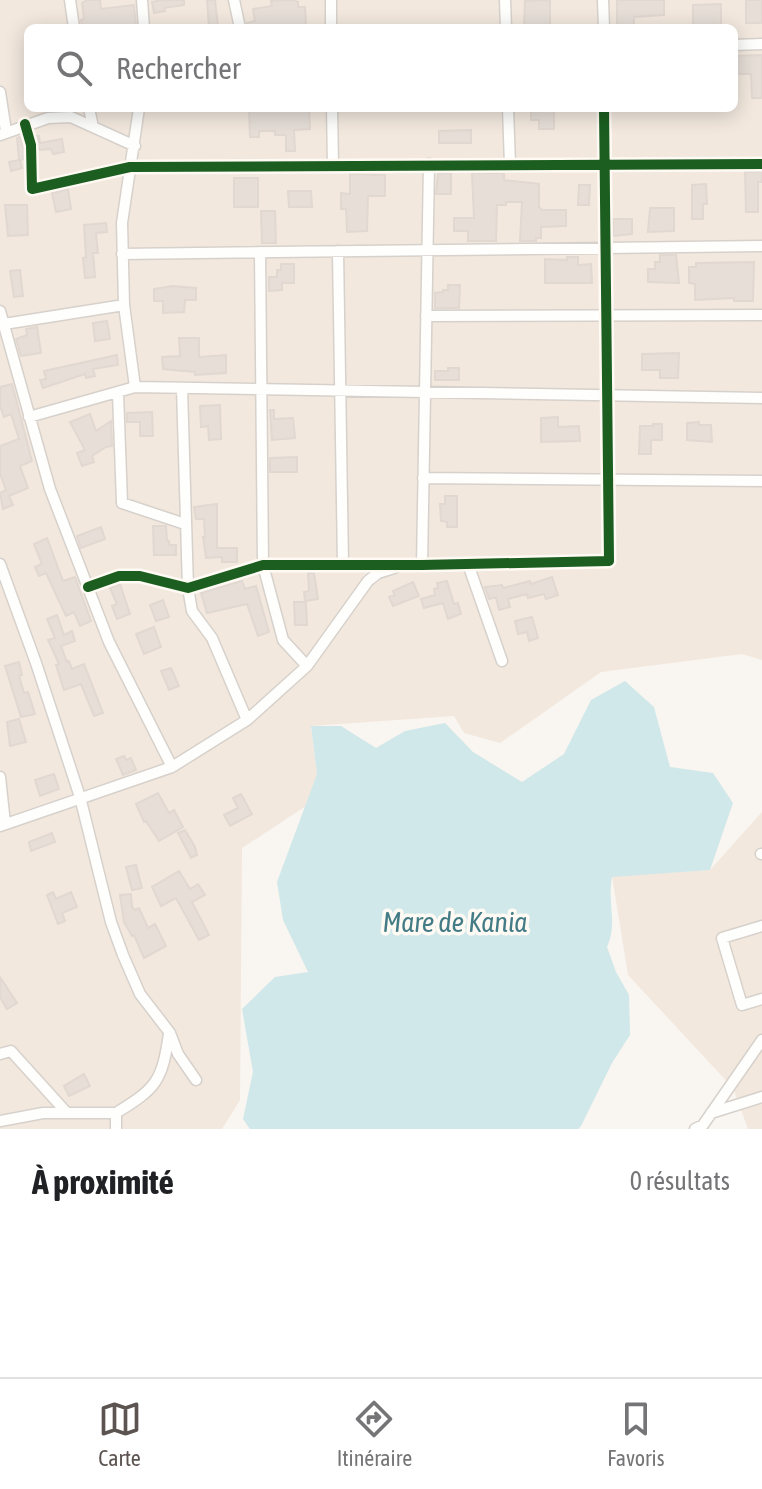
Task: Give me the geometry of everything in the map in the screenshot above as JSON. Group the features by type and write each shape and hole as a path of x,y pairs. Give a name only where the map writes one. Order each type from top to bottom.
{"street":[{"path":"70,0 73,24"},
{"path":"142,0 144,24"},
{"path":"234,0 239,24"},
{"path":"331,0 331,24"},
{"path":"505,0 506,24"},
{"path":"603,0 604,24"},
{"path":"738,45 762,44"},
{"path":"0,92 3,133 48,118 71,117 135,146"},
{"path":"90,112 93,127"},
{"path":"135,387 124,305 122,223 139,112"},
{"path":"332,112 333,165"},
{"path":"508,112 510,165"},
{"path":"88,587 119,576 140,576 188,588 263,565 609,561 604,112"},
{"path":"25,124 31,145 32,189 130,167 762,164"},
{"path":"422,565 429,164"},
{"path":"122,254 762,246"},
{"path":"338,251 343,564"},
{"path":"260,252 263,565 283,640 307,666"},
{"path":"4,324 124,305"},
{"path":"0,311 50,489 109,642 172,767"},
{"path":"426,316 762,315"},
{"path":"29,417 135,387 762,398"},
{"path":"182,388 185,524 192,611 212,638 247,720"},
{"path":"118,393 122,503 185,524"},
{"path":"423,478 762,481"},
{"path":"0,564 80,797 111,922 123,955 140,994 170,1033 178,1054 196,1080"},
{"path":"468,564 502,661"},
{"path":"0,777 2,825 172,767 247,720 307,666 373,576 393,568 422,565"},
{"path":"762,926 722,938 742,1005 762,999"},
{"path":"0,1121 43,1113 116,1113 156,1084 165,1066 170,1033"},
{"path":"695,1129 703,1125 762,1040"},
{"path":"0,1054 11,1051 67,1113"},
{"path":"711,1113 762,1097"},
{"path":"116,1113 116,1129"}],"shaded area":[{"path":"0,0 762,0 762,660 742,654 601,672 500,743 464,733 454,716 311,726 317,774 306,806 242,848 240,1100 222,1129 0,1129"},
{"path":"762,812 762,1129 748,1129 733,1088 628,975 612,876 710,870"}],"water":[{"name":"Mare de Kania","path":"625,681 654,707 670,767 713,773 733,803 710,870 612,877 612,930 607,947 629,995 630,1035 612,1063 581,1126 578,1129 250,1129 243,1119 253,1072 242,1009 275,977 308,972 283,920 277,882 317,774 311,726 341,726 376,748 405,731 445,723 473,752 522,782 564,754 591,700"}],"building":[{"path":"100,0 101,9 134,5 136,24 82,24 82,3"},
{"path":"184,0 184,5 154,13 152,2"},
{"path":"207,0 215,0 218,24 209,24"},
{"path":"550,0 550,24 524,24 525,1"},
{"path":"617,0 664,0 664,15 634,17 634,24 617,24"},
{"path":"746,0 762,0 762,23 746,23"},
{"path":"271,1 298,2 298,7 305,7 306,24 247,24 255,21 253,9 272,6"},
{"path":"721,4 721,24 693,24 693,5"},
{"path":"762,55 762,98 752,98 751,74 738,74 738,56"},
{"path":"249,112 309,112 310,129 294,130 295,151 286,151 286,135 275,135 275,131 259,131 259,137 250,137"},
{"path":"531,112 554,112 554,129 539,129 539,120 531,120"},
{"path":"471,130 471,143 439,143 439,131"},
{"path":"37,136 40,143 62,139 64,152 53,154 51,149 39,150"},
{"path":"20,137 23,146 22,168 11,171 9,162 19,160 17,138"},
{"path":"745,172 762,172 762,182 758,182 758,212 746,212"},
{"path":"451,173 451,194 436,194 438,174"},
{"path":"472,173 504,173 504,180 539,184 539,207 542,210 566,210 566,226 541,227 541,238 520,241 522,202 506,202 506,205 497,205 496,241 468,241 468,231 454,231 454,218 474,218"},
{"path":"350,174 385,175 385,196 368,196 367,231 347,232 346,209 341,209 341,193 350,194"},
{"path":"234,178 258,178 258,207 234,207"},
{"path":"706,184 707,204 703,204 703,219 692,219 692,185"},
{"path":"579,185 590,185 589,205 578,205"},
{"path":"68,189 71,209 56,212 52,193"},
{"path":"288,191 311,191 312,207 289,207"},
{"path":"5,205 27,205 28,235 8,236"},
{"path":"650,208 674,208 674,231 648,232"},
{"path":"261,211 275,211 276,243 262,243"},
{"path":"613,219 632,219 632,234 613,236"},
{"path":"106,223 107,232 96,233 98,253 93,253 95,277 85,278 84,225"},
{"path":"660,255 676,255 679,283 648,282 648,269 655,269"},
{"path":"567,257 578,257 578,265 591,264 592,283 545,283 545,259 567,260"},
{"path":"754,262 753,301 734,301 734,298 695,300 695,284 689,283 689,267 696,267 696,263"},
{"path":"281,264 294,264 294,283 282,283 282,290 269,291 269,277 277,277"},
{"path":"20,270 23,296 14,297 10,271"},
{"path":"448,285 460,285 459,308 435,308 435,293 448,290"},
{"path":"172,286 196,288 196,300 185,300 184,312 163,313 163,301 154,301 154,289"},
{"path":"107,321 110,339 95,341 93,323"},
{"path":"37,327 41,353 21,356 16,339 27,335 26,329"},
{"path":"179,338 199,338 199,357 226,355 226,373 195,375 195,372 163,369 162,357 180,356"},
{"path":"679,353 678,378 660,378 660,370 642,370 642,354"},
{"path":"117,355 118,365 93,369 95,376 86,378 85,374 43,388 40,380 46,379 44,371"},
{"path":"448,368 459,368 459,380 435,380 435,371 448,371"},
{"path":"12,384 32,461 20,466 28,488 9,496 13,505 3,509 0,493 6,490 0,474 0,446 19,439 11,414 4,417 0,406 0,387"},
{"path":"220,405 221,439 209,440 208,426 201,427 200,406"},
{"path":"270,410 274,410 274,419 293,418 295,438 272,440"},
{"path":"152,412 153,436 140,436 140,422 127,422 127,413"},
{"path":"90,414 96,431 111,421 112,446 92,456 94,462 82,466 77,453 85,450 70,422"},
{"path":"558,417 558,427 579,426 580,441 541,442 541,418"},
{"path":"699,422 699,425 711,425 712,442 687,440 687,423"},
{"path":"662,424 662,440 651,440 651,454 639,454 640,426"},
{"path":"297,457 297,472 270,472 270,458"},
{"path":"445,496 457,496 457,527 447,527 447,522 441,521 440,504 445,504"},
{"path":"217,504 217,548 237,548 237,562 222,562 222,557 206,558 204,519 196,519 194,507"},
{"path":"153,526 166,526 167,541 169,545 176,545 176,555 154,555"},
{"path":"101,527 105,539 81,548 77,536"},
{"path":"47,538 63,581 75,577 91,621 80,626 74,612 66,616 46,573 39,576 35,567 42,564 34,544"},
{"path":"308,573 314,573 318,599 305,601 304,592 309,591"},
{"path":"552,577 558,595 546,599 544,594 528,598 527,594 508,599 510,607 499,610 496,597 489,599 485,587 502,585 503,588 530,581 531,584"},
{"path":"242,581 245,589 256,586 269,632 258,636 247,604 207,613 201,593"},
{"path":"447,581 454,604 458,603 461,614 448,619 443,603 424,608 421,599 435,595 437,583"},
{"path":"413,582 419,596 393,606 389,597 395,595 393,591"},
{"path":"120,584 130,614 117,619 112,606 117,604 110,588"},
{"path":"163,600 169,617 156,621 150,605"},
{"path":"294,602 306,602 307,625 295,625"},
{"path":"57,615 64,635 72,631 75,641 61,646 67,662 72,669 84,664 103,713 94,716 81,684 64,690 56,665 59,664 48,640 55,638 47,619"},
{"path":"532,617 538,638 529,641 527,632 518,634 515,621"},
{"path":"154,627 161,647 144,654 136,634"},
{"path":"19,662 24,693 28,692 35,714 21,717 5,666"},
{"path":"171,668 179,686 169,690 161,671"},
{"path":"19,719 26,742 10,746 7,722"},
{"path":"124,756 126,760 131,758 136,770 123,775 116,759"},
{"path":"54,774 59,789 40,796 35,780"},
{"path":"158,793 169,813 174,810 183,827 159,841 144,822 136,804"},
{"path":"241,794 252,814 230,826 224,815 238,808 233,798"},
{"path":"185,830 197,855 191,858 178,833"},
{"path":"52,833 55,842 31,851 29,842"},
{"path":"136,865 142,888 132,890 126,867"},
{"path":"179,871 190,889 198,884 205,895 192,902 209,935 199,940 176,898 161,906 152,887"},
{"path":"53,892 56,899 71,892 77,907 62,913 65,921 58,924 47,895"},
{"path":"131,894 132,907 135,910 139,908 148,928 155,924 166,946 144,958 134,935 124,922 120,895"},
{"path":"0,977 17,1003 7,1009 0,997"},
{"path":"84,1074 90,1086 69,1096 64,1086"}],"cycle path":[{"path":"88,587 119,576 140,576 188,588 263,565 609,561 604,112"},
{"path":"25,124 31,145 32,189 130,167 762,164"}]}
